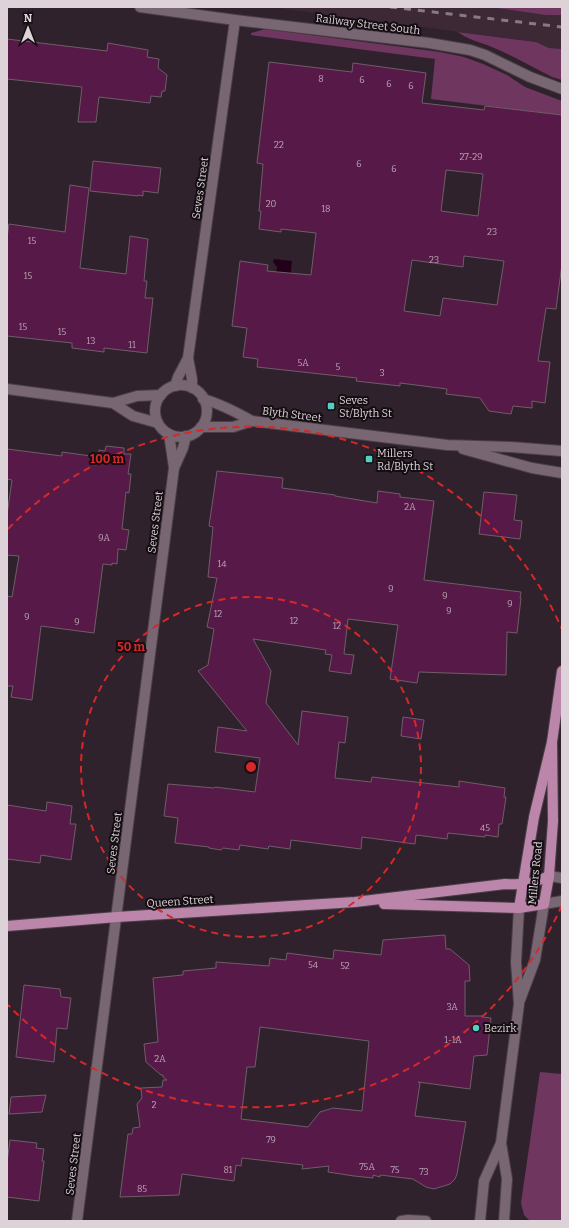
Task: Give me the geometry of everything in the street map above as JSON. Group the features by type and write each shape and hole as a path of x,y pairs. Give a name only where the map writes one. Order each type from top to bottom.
{"main road":[{"name":"Millers Road","path":"519,908 534,818 552,742 562,671"},
{"name":"Millers Road","path":"544,904 549,876 553,821 552,742"},
{"name":"Queen Street","path":"7,926 117,917 355,902 505,884 522,885 534,883 549,876"},
{"name":"Queen Street","path":"355,902 519,908 544,904"}],"street":[{"name":"Railway Street South","path":"140,7 429,43 470,50 485,55 536,80 562,89"},
{"name":"Seves Street","path":"192,388 188,358 236,20"},
{"name":"Seves Street","path":"175,386 188,358"},
{"path":"175,386 186,386 192,388 203,399 206,411 205,420 201,427 194,433 186,436 169,434 162,429 155,415 155,407 158,399 169,388 175,386"},
{"path":"7,389 113,402 137,396 161,395"},
{"name":"Blyth Street","path":"203,399 218,403 234,410 252,421 447,445 511,447 562,451"},
{"path":"113,402 133,416 158,423"},
{"name":"Blyth Street","path":"201,427 233,427 252,421"},
{"name":"Seves Street","path":"77,1221 174,468 169,434"},
{"name":"Seves Street","path":"174,468 183,448 186,436"},
{"name":"Blyth Street","path":"447,445 532,468 562,473"},
{"path":"549,876 562,878"},
{"name":"Queen Street","path":"544,904 562,901"},
{"name":"Millers Road","path":"519,1004 535,960 544,904"},
{"name":"Millers Road","path":"480,1221 484,1181 501,1143 519,1004 516,962 519,908"},
{"name":"Millers Road","path":"501,1143 507,1179 504,1221"},
{"path":"401,1221 426,1221"}],"shaded area":[{"path":"270,7 490,7 545,15 562,15 562,49 549,48 536,42"},
{"path":"490,7 562,7 562,15 545,15"},
{"path":"265,29 440,52 464,57 507,75 525,87 562,101 562,115 431,99 435,59 251,35 251,33"},
{"path":"458,32 536,42 549,48 562,49 562,80 552,77 507,54 488,45 470,39"},
{"path":"274,259 292,261 289,292 274,290 277,267 273,262"},
{"path":"540,1072 562,1074 562,1221 530,1221 524,1215 521,1203"}],"building":[{"path":"7,39 107,51 108,43 148,50 147,57 159,59 158,68 167,75 165,91 162,91 161,97 151,96 150,103 99,97 96,122 78,122 82,87 7,79"},
{"path":"269,62 352,72 353,63 426,73 422,103 484,110 485,106 562,115 562,264 556,309 546,308 538,361 550,362 545,403 532,401 532,408 513,406 511,414 489,411 480,398 446,394 447,389 400,383 400,386 356,381 357,378 257,367 258,359 243,357 247,328 232,326 240,261 268,265 267,271 311,275 316,233 281,229 281,232 259,229 263,164 257,163","holes":["446,170 483,174 478,216 441,211","464,256 504,261 497,305 443,298 440,316 404,311 412,260 463,267"]},
{"path":"93,161 161,168 158,193 143,191 143,196 138,196 90,191"},
{"path":"70,185 89,188 80,268 126,274 130,236 148,239 144,281 147,281 145,298 153,298 147,353 104,348 104,352 72,348 72,343 7,336 7,238 9,224 65,232"},
{"path":"106,446 124,448 124,454 131,454 128,474 131,474 129,493 126,492 122,529 129,530 126,550 118,549 117,564 103,564 94,633 41,626 32,700 11,697 13,686 7,686 7,596 12,597 19,556 7,555 7,515 12,480 7,479 7,449 62,456 62,452 98,457 99,450 105,451"},
{"path":"217,471 283,478 282,488 335,495 377,503 378,491 400,494 400,497 434,501 424,580 521,592 517,633 507,632 506,675 419,672 417,683 390,679 398,625 348,619 344,654 354,655 351,674 329,671 332,655 325,654 326,650 253,639 271,671 266,703 298,745 302,711 348,717 345,743 339,742 335,778 371,782 372,777 459,787 459,781 505,788 504,797 506,797 502,824 499,824 498,837 448,833 447,839 416,835 415,844 362,837 361,849 291,840 290,849 269,846 268,849 240,845 239,850 223,848 221,850 175,843 178,818 164,816 168,784 215,787 255,792 260,758 215,752 218,727 247,731 198,671 208,665 214,629 207,627 217,578 208,577 213,527 209,526"},
{"path":"484,492 517,495 514,520 522,521 520,539 479,534"},
{"path":"403,717 424,720 421,739 401,736"},
{"path":"47,802 72,806 70,824 76,824 71,860 41,855 40,863 7,859 7,805 46,811"},
{"path":"445,935 446,949 450,949 469,965 470,981 465,981 465,1016 483,1016 491,1018 487,1055 474,1056 470,1089 418,1082 420,1083 415,1116 466,1122 457,1174 455,1179 450,1184 434,1189 426,1187 413,1179 380,1175 380,1177 373,1175 373,1178 354,1176 328,1172 329,1166 302,1169 303,1165 242,1158 241,1166 236,1165 234,1181 182,1174 179,1195 120,1197 128,1134 132,1134 133,1128 140,1127 137,1104 142,1098 141,1088 162,1087 163,1080 167,1080 146,1062 144,1044 158,1042 153,978 183,975 183,971 216,968 216,962 269,966 270,958 286,960 287,953 333,959 334,950 381,955 383,940","holes":["260,1027 369,1041 362,1111 333,1108 320,1112 308,1127 241,1119 247,1067 255,1067"]},
{"path":"24,985 60,989 61,997 71,998 67,1029 57,1028 54,1062 16,1057"},
{"path":"46,1095 42,1112 9,1114 11,1097"},
{"path":"10,1140 37,1143 36,1148 44,1149 39,1201 7,1197 7,1162"}],"railway":[{"path":"390,7 562,27"}],"place":[{"name":"Seves St/Blyth St","path":"331,406"},
{"name":"Millers Rd/Blyth St","path":"369,459"},
{"name":"Bezirk","path":"476,1028"}]}
